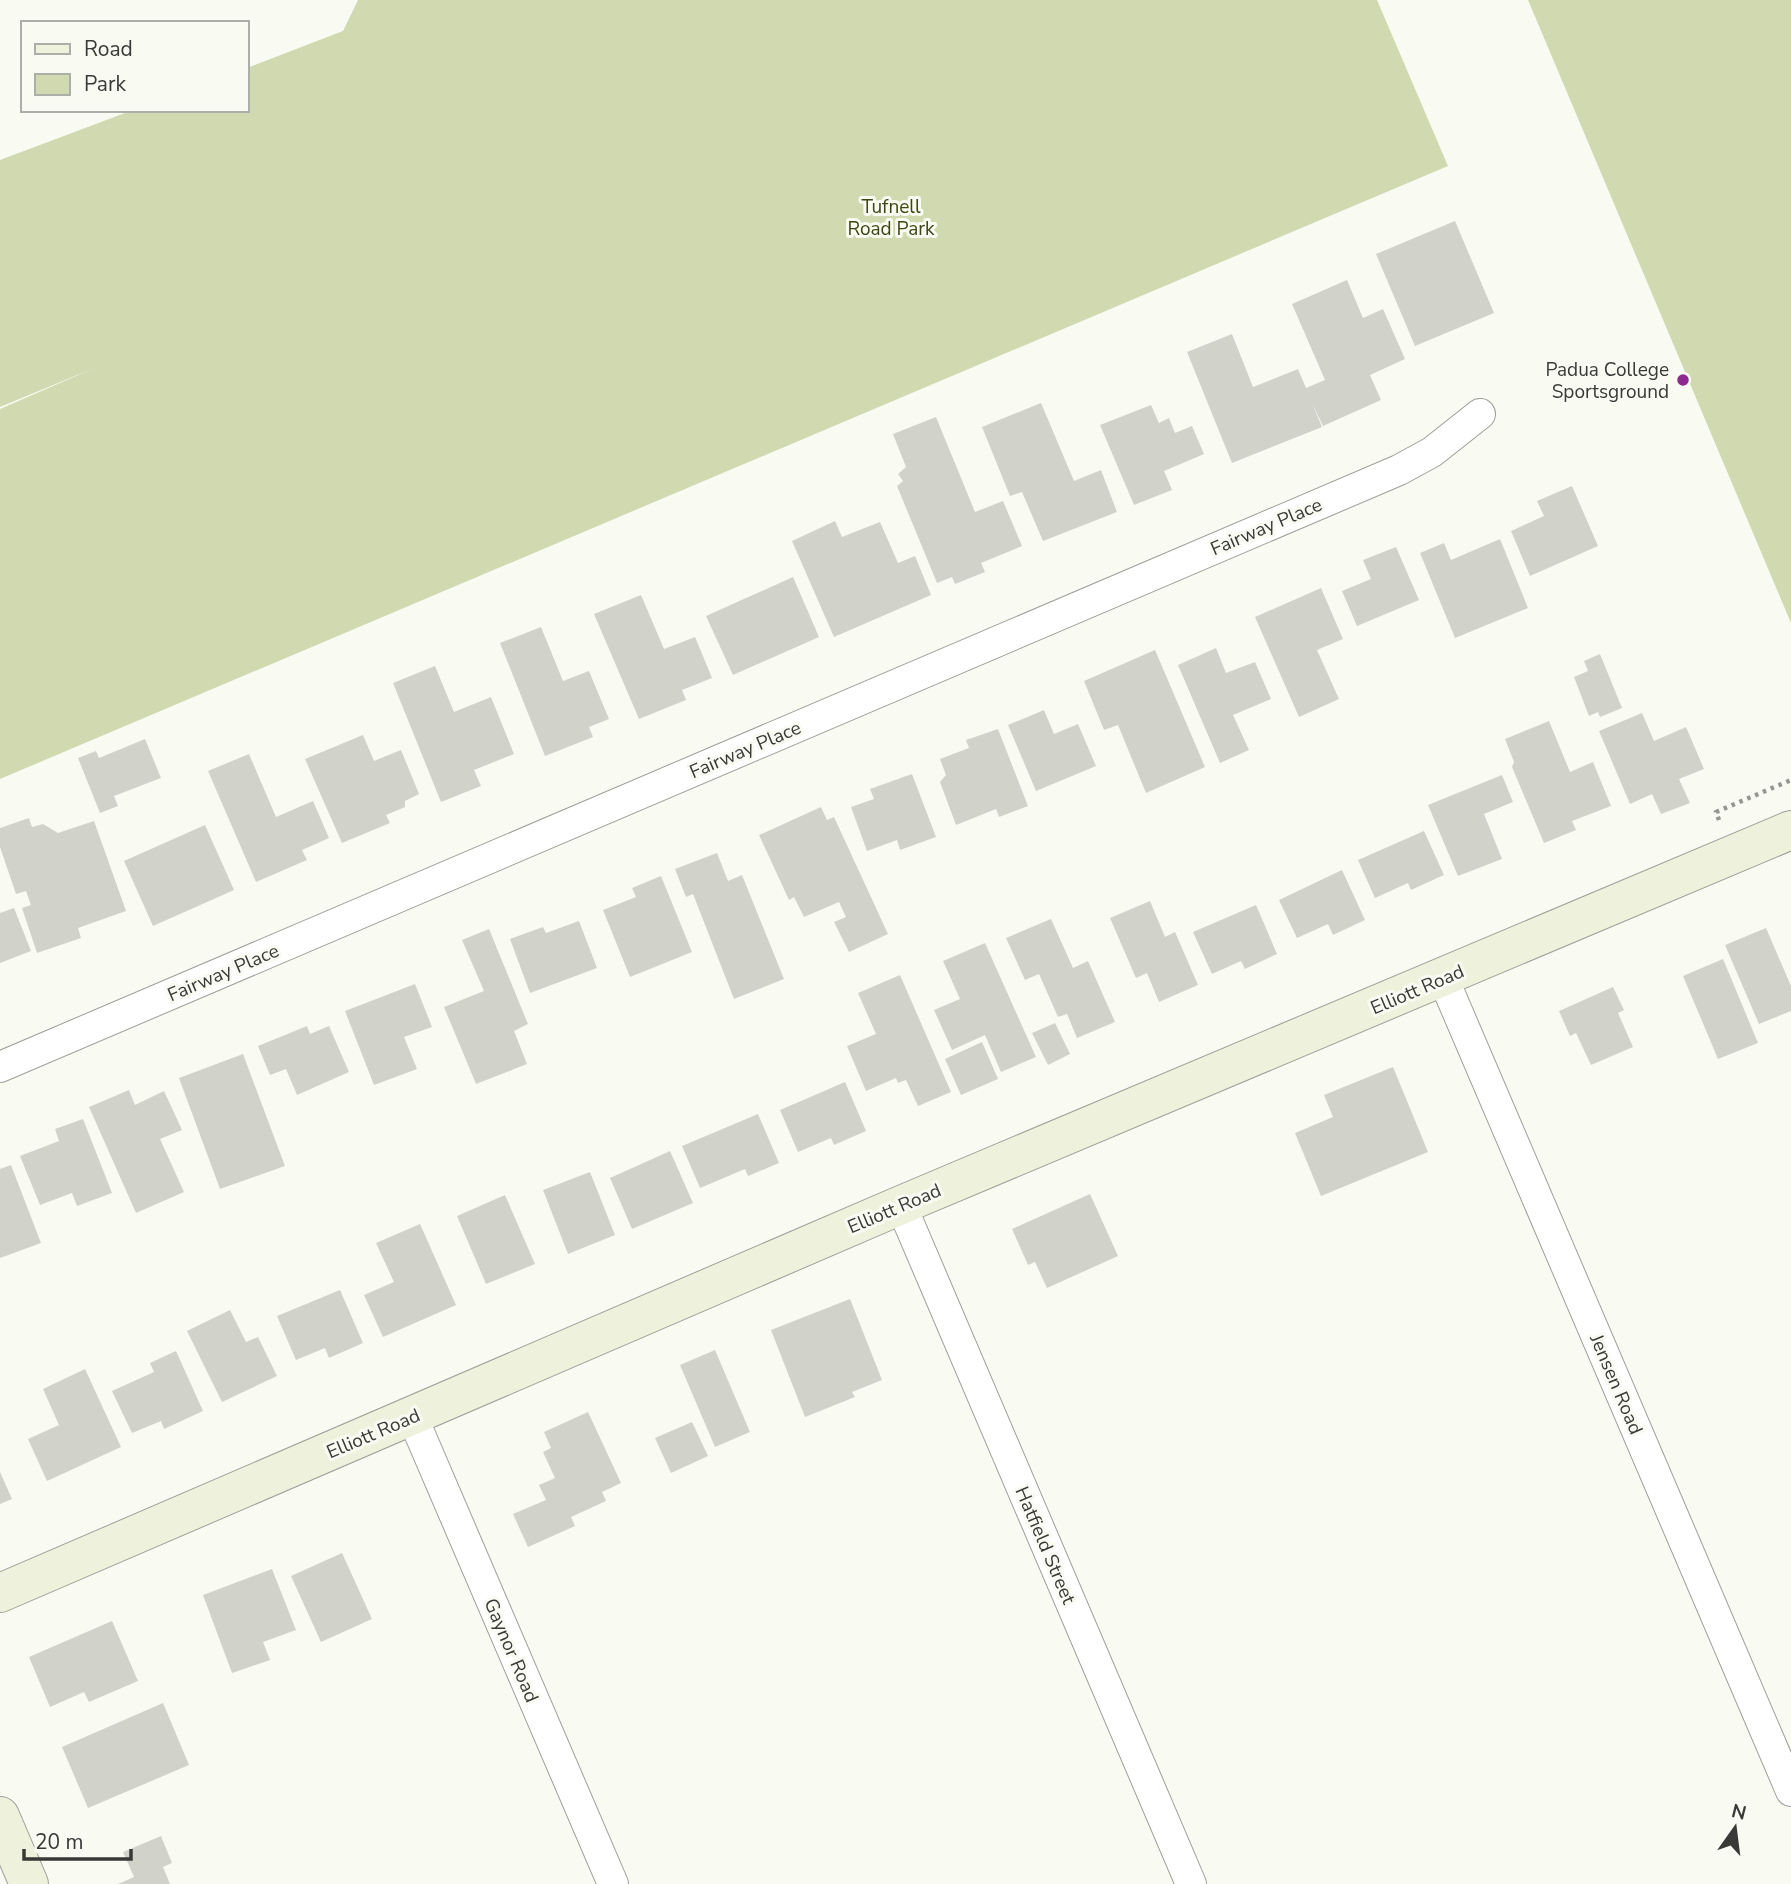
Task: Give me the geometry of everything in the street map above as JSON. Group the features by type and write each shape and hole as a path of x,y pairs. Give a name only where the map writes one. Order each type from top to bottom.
{"street":[{"name":"Fairway Place","path":"0,1067 1399,470 1432,453 1480,414"},
{"name":"Elliott Road","path":"0,1593 901,1205 1791,830"},
{"name":"Jensen Road","path":"1443,978 1791,1791"},
{"name":"Hatfield Street","path":"901,1205 1191,1884"},
{"name":"Gaynor Road","path":"412,1416 612,1884"},
{"path":"0,1816 29,1884"}],"green space":[{"name":"Tufnell Road Park","path":"358,0 1377,0 1448,166 0,779 0,409 97,367 0,407 0,160 128,112 248,112 248,68 343,31"},
{"path":"1528,0 1791,0 1791,623"}],"building":[{"path":"1455,221 1494,313 1415,346 1376,254"},
{"path":"1347,280 1363,318 1383,309 1405,359 1370,375 1381,400 1323,426 1312,403 1322,427 1232,463 1187,352 1232,334 1253,387 1298,369 1306,388 1325,380 1292,304"},
{"path":"1041,403 1074,481 1101,470 1117,512 1043,541 1022,492 1010,496 982,427"},
{"path":"1151,405 1159,423 1169,418 1175,433 1192,426 1204,454 1164,471 1172,490 1134,505 1100,425"},
{"path":"936,417 975,512 1003,501 1022,546 981,563 985,572 955,584 952,577 937,583 897,486 903,481 898,474 906,467 893,434"},
{"path":"1572,486 1598,546 1530,576 1511,531 1544,516 1537,501"},
{"path":"835,521 842,537 880,522 898,563 915,556 931,595 834,637 792,541"},
{"path":"1500,539 1528,608 1455,638 1420,553 1444,543 1451,560"},
{"path":"1396,547 1419,600 1357,626 1342,591 1371,579 1363,560"},
{"path":"793,577 819,637 733,675 706,616"},
{"path":"1321,588 1343,639 1317,650 1339,699 1299,717 1255,617"},
{"path":"641,595 664,649 695,637 712,678 682,690 686,700 639,719 594,614"},
{"path":"541,627 563,681 589,671 609,719 589,727 593,737 545,756 500,643"},
{"path":"1216,648 1226,673 1255,662 1271,699 1233,715 1249,750 1220,763 1178,665"},
{"path":"1155,650 1205,767 1146,793 1118,725 1104,730 1084,681"},
{"path":"1600,654 1622,708 1600,717 1598,712 1589,716 1574,677 1588,671 1584,661"},
{"path":"435,666 454,712 491,697 514,754 474,770 481,786 441,802 393,683"},
{"path":"1044,710 1054,734 1078,724 1096,766 1036,791 1008,725"},
{"path":"1642,713 1654,741 1686,727 1704,769 1679,779 1690,803 1661,814 1652,794 1630,804 1599,731"},
{"path":"1549,721 1570,772 1593,762 1611,806 1572,821 1576,830 1544,843 1512,767 1514,762 1505,739"},
{"path":"998,729 1028,806 999,817 996,809 956,825 940,782 946,775 940,759 969,748 966,740"},
{"path":"363,735 374,761 401,750 419,794 405,801 405,807 386,815 390,823 342,843 305,759"},
{"path":"145,739 161,778 114,796 118,806 100,813 78,758 96,751 99,758"},
{"path":"249,754 276,817 313,801 329,838 302,850 307,860 256,882 208,771"},
{"path":"912,774 936,837 900,850 897,840 867,851 851,807 874,799 870,789"},
{"path":"1502,775 1513,802 1484,814 1502,859 1458,876 1428,805"},
{"path":"821,807 827,820 834,817 888,934 849,952 834,922 846,917 839,902 804,917 794,897 789,900 759,835"},
{"path":"29,818 32,827 43,824 58,833 94,821 126,911 78,928 81,938 37,953 22,908 31,905 26,891 16,894 0,847 0,828"},
{"path":"205,825 234,890 153,926 124,861"},
{"path":"1424,831 1444,875 1411,890 1408,883 1375,898 1358,860"},
{"path":"717,853 728,881 742,875 784,979 734,999 693,894 686,897 675,869"},
{"path":"1342,870 1365,920 1333,935 1328,924 1297,938 1279,900"},
{"path":"661,876 692,952 630,977 603,910 636,897 632,888"},
{"path":"1150,901 1165,937 1175,932 1198,985 1159,1002 1147,973 1136,978 1110,918"},
{"path":"1256,905 1277,954 1245,969 1241,961 1212,974 1193,932"},
{"path":"14,908 31,951 0,963 0,913"},
{"path":"1051,919 1073,968 1088,961 1115,1022 1077,1038 1067,1014 1058,1017 1039,974 1025,980 1006,938"},
{"path":"579,921 597,968 530,993 510,939 543,927 546,933"},
{"path":"1766,928 1791,986 1791,1011 1759,1024 1725,945"},
{"path":"489,929 528,1024 514,1031 527,1064 476,1084 444,1007 484,991 462,940"},
{"path":"985,943 1036,1057 1001,1072 985,1035 952,1050 934,1010 960,999 943,961"},
{"path":"1723,959 1758,1043 1718,1059 1683,976"},
{"path":"900,975 951,1092 918,1106 906,1080 898,1083 896,1078 866,1091 847,1046 876,1034 858,993"},
{"path":"415,984 432,1027 404,1037 417,1069 374,1085 345,1011"},
{"path":"1613,987 1624,1010 1618,1013 1633,1047 1591,1065 1576,1033 1570,1036 1559,1011"},
{"path":"1055,1023 1070,1054 1048,1065 1032,1033"},
{"path":"307,1026 310,1034 329,1026 349,1072 297,1095 286,1069 270,1075 258,1046"},
{"path":"982,1042 998,1079 961,1095 945,1059"},
{"path":"243,1054 285,1166 220,1189 179,1078"},
{"path":"1393,1067 1428,1152 1321,1196 1295,1133 1333,1117 1324,1095"},
{"path":"845,1082 866,1131 834,1145 831,1138 798,1152 780,1110"},
{"path":"129,1090 135,1105 164,1091 182,1130 160,1139 184,1192 136,1213 89,1107"},
{"path":"758,1114 779,1163 748,1176 745,1169 700,1188 682,1146"},
{"path":"83,1119 112,1193 77,1206 72,1193 40,1205 20,1156 59,1141 55,1129"},
{"path":"670,1151 693,1203 632,1229 610,1178"},
{"path":"11,1165 41,1243 0,1258 0,1169"},
{"path":"590,1172 615,1235 568,1254 543,1190"},
{"path":"1090,1194 1118,1256 1047,1288 1035,1262 1028,1265 1012,1229"},
{"path":"505,1195 535,1264 486,1284 457,1216"},
{"path":"420,1224 456,1305 383,1337 364,1295 394,1282 376,1243"},
{"path":"340,1290 363,1343 329,1358 325,1348 296,1360 277,1316"},
{"path":"850,1299 882,1380 852,1392 855,1397 805,1417 771,1330"},
{"path":"230,1310 246,1342 258,1337 277,1376 222,1402 187,1331"},
{"path":"715,1350 750,1432 715,1447 680,1365"},
{"path":"176,1351 203,1411 164,1429 161,1421 132,1433 112,1391 154,1372 150,1363"},
{"path":"85,1369 121,1447 47,1481 28,1439 59,1425 43,1389"},
{"path":"588,1412 621,1483 602,1492 606,1501 571,1517 575,1526 528,1547 513,1514 546,1500 539,1485 555,1478 543,1452 551,1448 544,1432"},
{"path":"692,1422 708,1456 671,1473 655,1438"},
{"path":"0,1472 12,1499 0,1504"},
{"path":"342,1553 372,1619 321,1642 291,1576"},
{"path":"272,1569 296,1630 263,1642 270,1660 232,1673 203,1595"},
{"path":"112,1621 138,1681 89,1702 84,1692 50,1707 29,1657"},
{"path":"163,1703 189,1765 88,1808 62,1747"},
{"path":"161,1836 172,1863 163,1867 170,1884 118,1884 134,1877 123,1852"}],"place":[{"name":"Padua College Sportsground","path":"1683,380"}]}
